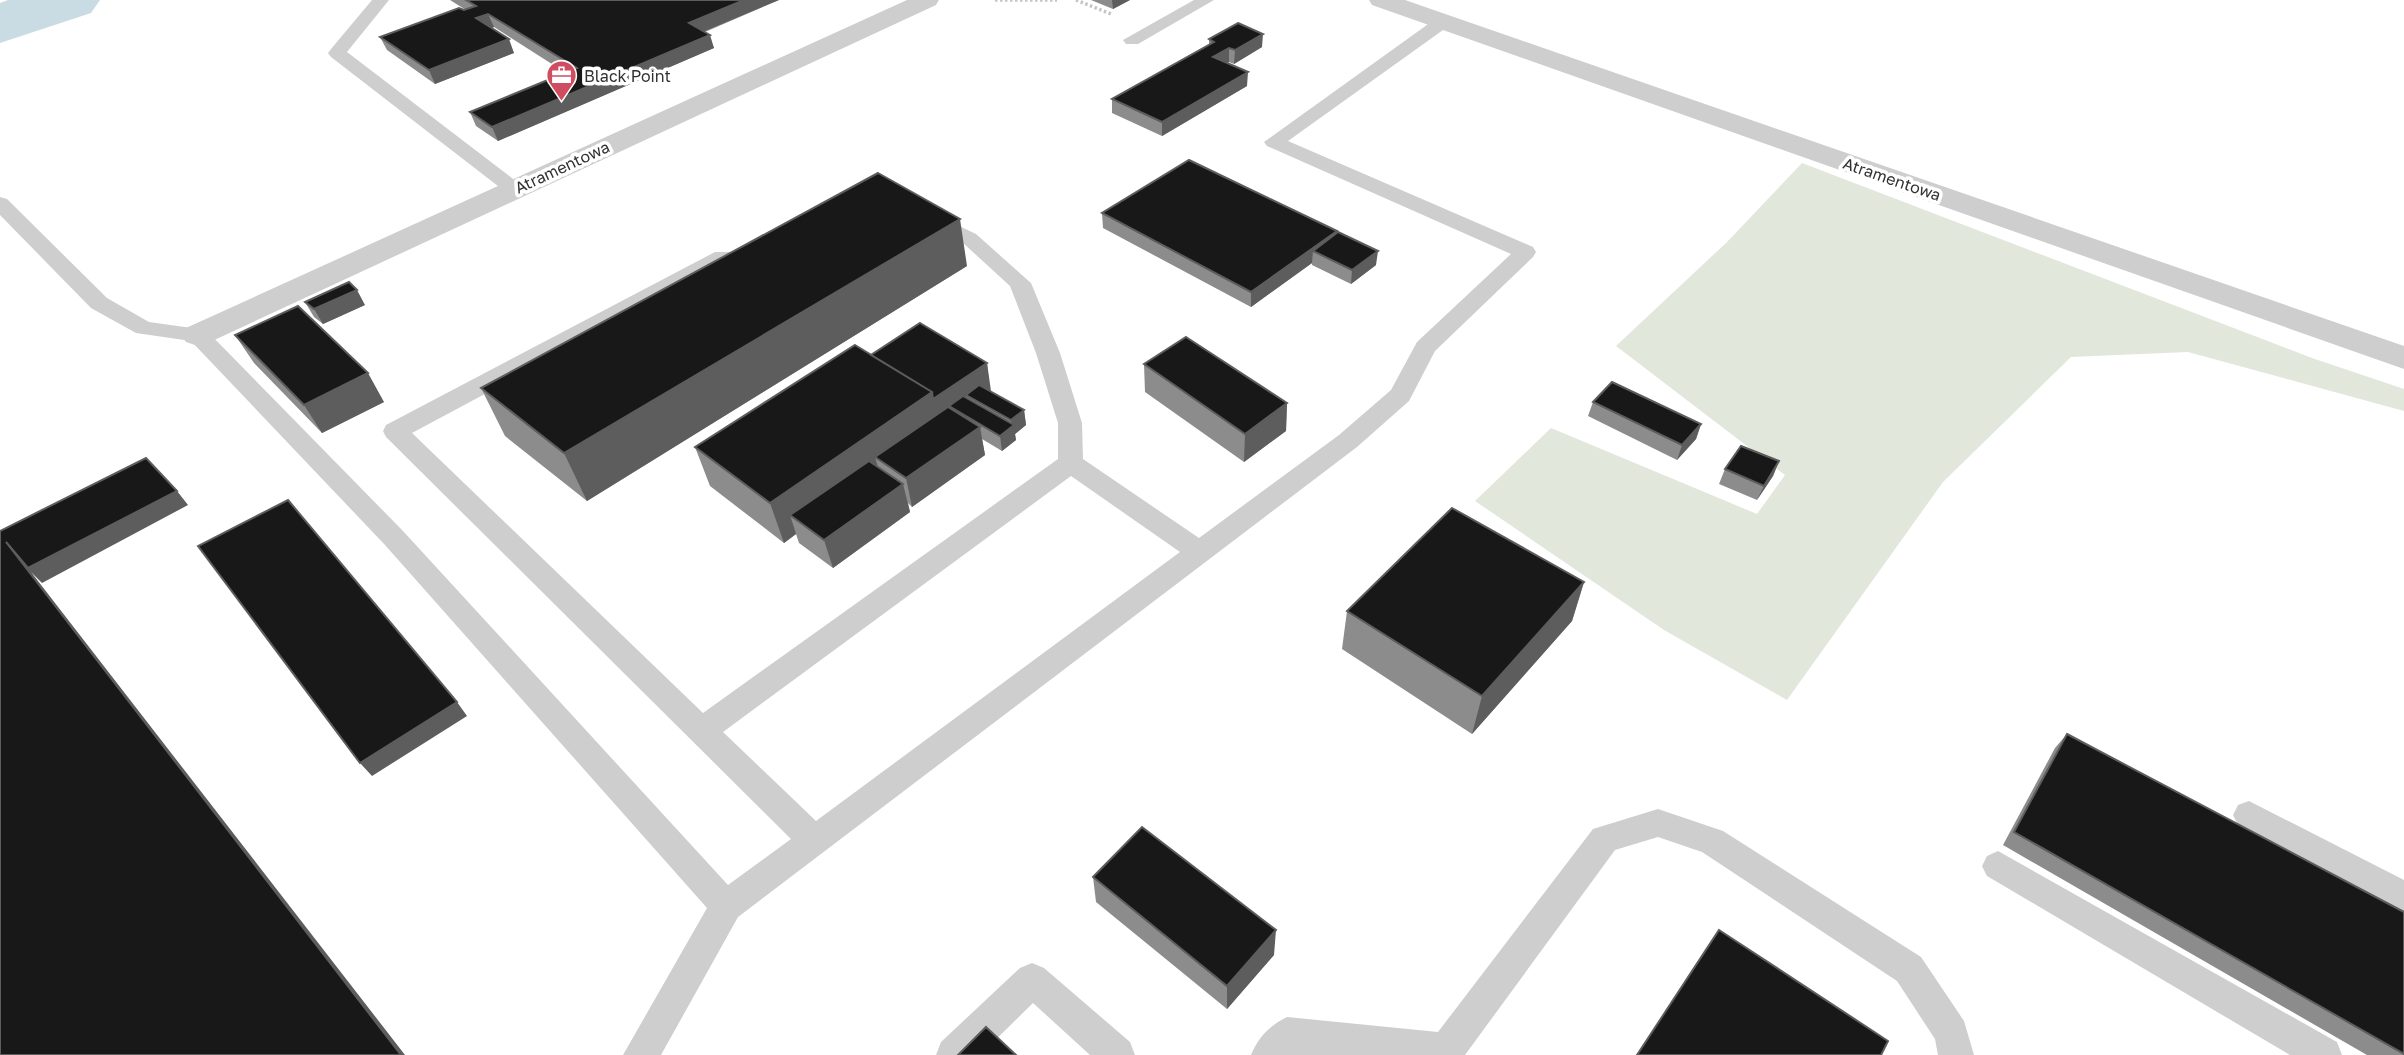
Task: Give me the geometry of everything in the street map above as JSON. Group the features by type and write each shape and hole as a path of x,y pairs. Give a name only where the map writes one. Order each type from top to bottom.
{"street":[{"name":"Atramentowa","path":"198,335 927,0"},
{"name":"Atramentowa","path":"1381,0 2404,358"}],"lane":[{"path":"381,0 337,53 514,190"},
{"path":"1132,40 1206,0"},
{"path":"641,1055 726,906 1348,441 1401,396 1425,347 1525,253 1274,142 1444,21"},
{"path":"0,203 99,303 144,328 198,335 394,538 726,906"},
{"path":"911,209 969,238 1020,284 1048,353 1070,423 1071,463"},
{"path":"738,249 394,430 814,840"},
{"path":"1071,463 1199,552"},
{"path":"701,731 1071,463"},
{"path":"2249,815 2404,897"},
{"path":"1269,1055 1287,1035 1447,1051 1604,839 1658,822 1712,841 1909,969 1951,1032 1956,1055"},
{"path":"1998,866 2324,1055"},
{"path":"954,1055 1032,979 1116,1055"}],"path":[{"path":"995,0 1058,0"}],"shaded area":[{"path":"1802,163 2312,358 2404,389 2404,411 2188,352 2071,357 1943,482 1787,700 1664,630 1475,501 1551,428 1757,514 1785,475 1616,346 1727,242"}],"building":[{"path":"466,0 744,0 689,23 710,35 492,127 470,112 577,68 488,14 476,18 509,39 429,70 380,37 459,8 464,10 476,6"},
{"path":"1238,23 1263,34 1235,50 1229,48 1213,57 1248,72 1162,122 1112,99 1214,42 1209,39"},
{"path":"1189,160 1337,231 1251,292 1102,213"},
{"path":"878,173 960,219 564,453 481,388"},
{"path":"1338,232 1378,251 1352,270 1313,251"},
{"path":"349,282 357,290 314,309 305,302"},
{"path":"298,306 368,373 304,405 235,335"},
{"path":"920,323 987,363 933,399 932,392 871,355"},
{"path":"1186,337 1287,403 1245,434 1144,364"},
{"path":"855,345 932,392 770,503 695,447"},
{"path":"1612,382 1701,424 1682,445 1593,402"},
{"path":"979,385 1024,410 1011,420 966,395"},
{"path":"963,396 1014,425 1000,436 949,406"},
{"path":"948,407 980,427 906,478 875,457"},
{"path":"1741,446 1779,461 1764,486 1725,469"},
{"path":"146,458 177,491 28,568 6,542 401,1055 0,1055 0,531"},
{"path":"869,461 903,484 824,540 790,515"},
{"path":"288,500 457,702 360,763 198,546"},
{"path":"1452,508 1584,582 1482,696 1347,611"},
{"path":"2067,734 2404,912 2404,1054 2014,832"},
{"path":"1142,827 1276,930 1227,986 1093,877"},
{"path":"1719,930 1888,1041 1881,1055 1637,1055"},
{"path":"986,1027 1016,1055 958,1055"}],"waterway":[{"path":"0,24 69,0"}],"place":[{"name":"Black Point","path":"561,103"}]}
